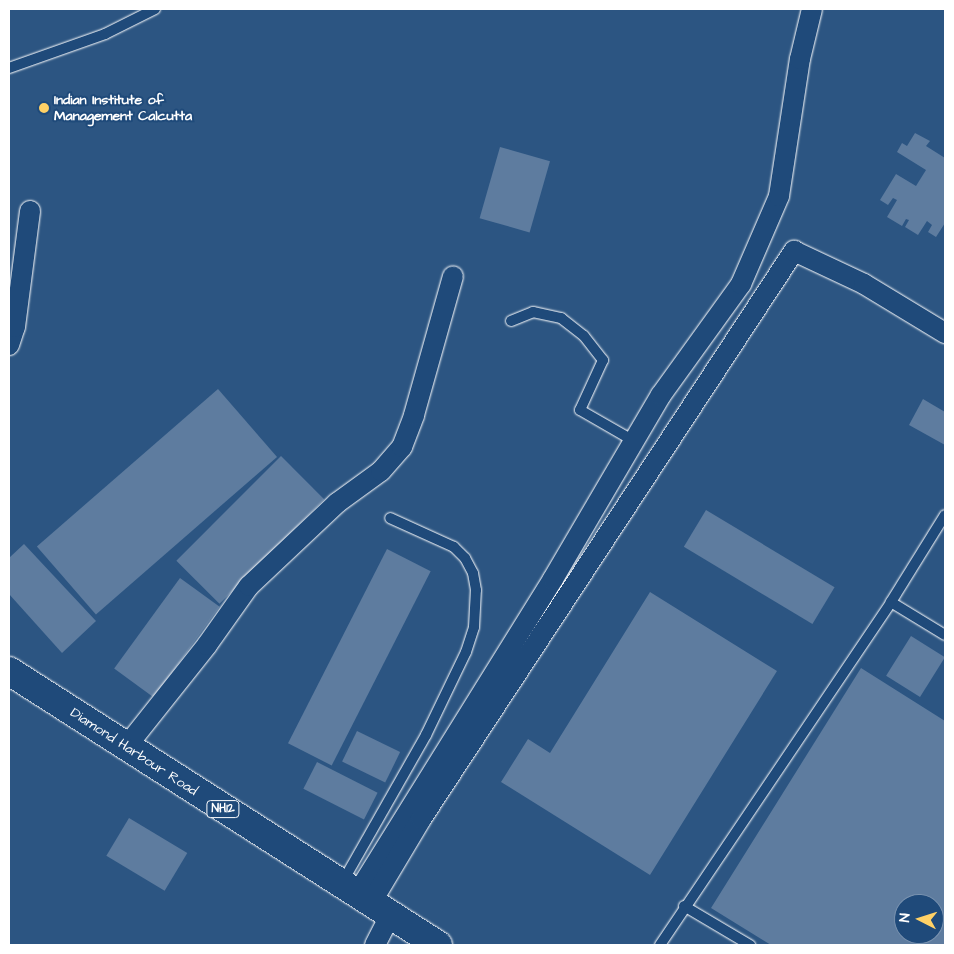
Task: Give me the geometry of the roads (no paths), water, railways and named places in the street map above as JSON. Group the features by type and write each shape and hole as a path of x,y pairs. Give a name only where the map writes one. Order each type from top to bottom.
{"highway":[{"name":"Diamond Harbour Road","path":"9,671 126,748 438,945"}],"street":[{"path":"375,945 365,899 527,620 661,395 741,284 779,196 800,59 812,9"},
{"path":"9,346 15,327 30,211"},
{"path":"365,899 422,819 794,251 864,284 945,333"},
{"path":"126,748 207,645 249,586 337,503 381,471 402,447 414,415 453,276"}],"lane":[{"path":"9,68 105,34 155,9"},
{"path":"512,321 533,312 561,318 584,336 603,360 580,410 634,441"},
{"path":"660,945 684,906 891,602 945,514"},
{"path":"365,899 430,728 474,627 476,590 473,572 465,558 454,547 390,518"},
{"path":"891,602 945,636"},
{"path":"684,906 750,945"}],"place":[{"name":"Indian Institute of Management Calcutta","path":"44,108"}]}
